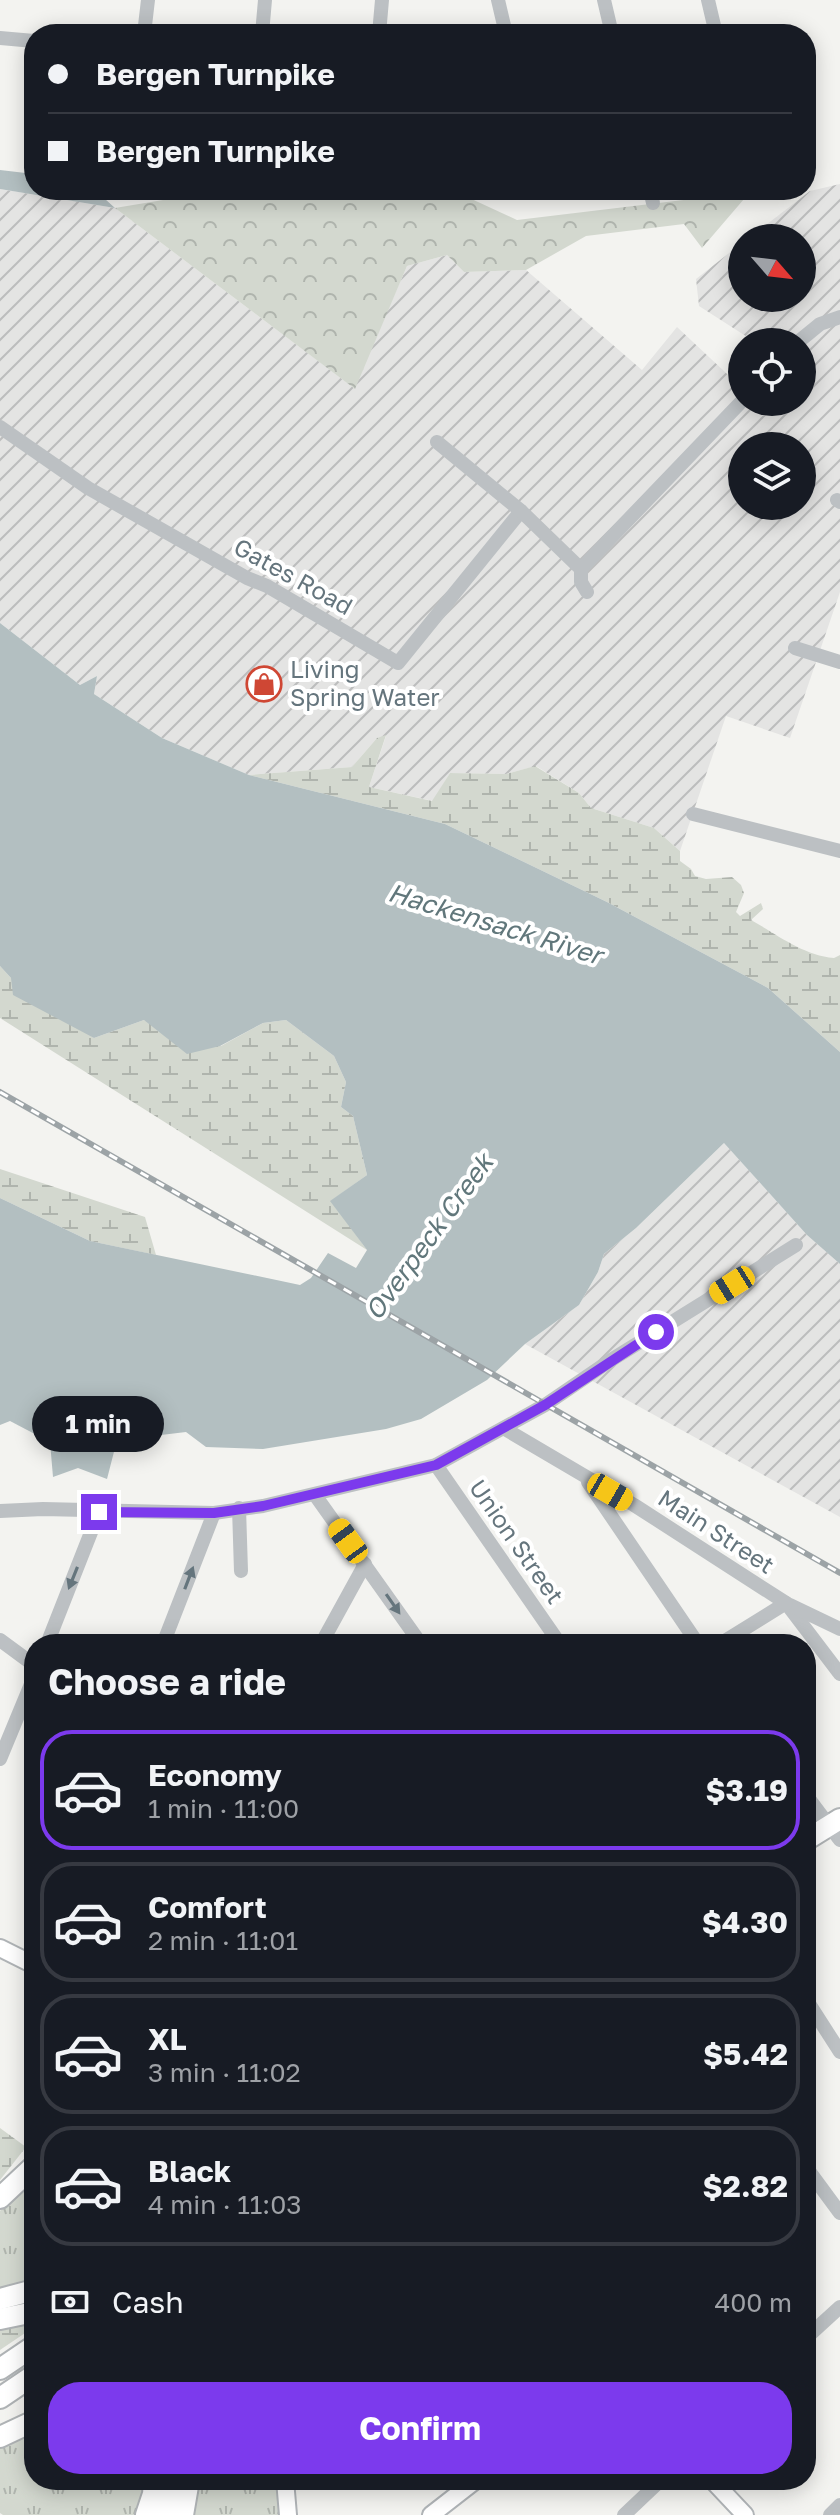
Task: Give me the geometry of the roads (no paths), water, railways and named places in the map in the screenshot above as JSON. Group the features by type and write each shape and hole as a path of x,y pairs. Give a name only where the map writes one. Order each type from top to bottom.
{"highway":[{"path":"816,1837 837,1831"},
{"path":"816,1847 837,1831"},
{"path":"0,2198 24,2175"},
{"path":"0,2299 24,2293"},
{"path":"0,2319 24,2314"},
{"path":"0,2369 24,2353"},
{"path":"0,2398 24,2382"},
{"path":"0,2437 24,2426"},
{"path":"146,2515 153,2490"},
{"path":"166,2515 170,2490"},
{"path":"183,2515 187,2490"}],"main road":[{"path":"0,1948 24,1960"},
{"path":"287,2490 290,2515"},
{"path":"431,2515 463,2490"},
{"path":"721,2490 745,2515"}],"street":[{"path":"145,24 148,0"},
{"path":"263,24 265,0"},
{"path":"380,24 382,0"},
{"path":"498,0 504,24"},
{"path":"604,0 610,24"},
{"path":"708,0 714,24"},
{"path":"0,38 24,40"},
{"path":"815,328 840,317"},
{"path":"587,592 581,582 581,569 728,416"},
{"name":"Gates Road","path":"0,427 88,488 247,578 267,586 398,663 521,511"},
{"path":"437,442 521,511 581,569"},
{"path":"795,648 840,662"},
{"path":"693,814 840,851"},
{"path":"0,1511 43,1509 214,1513 315,1495 436,1465 505,1429 796,1245"},
{"name":"Main Street","path":"505,1429 634,1505 786,1603 810,1634"},
{"name":"Union Street","path":"436,1465 553,1634"},
{"path":"586,1478 691,1634"},
{"path":"315,1495 414,1634"},
{"path":"622,1531 624,1520 634,1505"},
{"path":"239,1508 241,1571"},
{"path":"51,1634 99,1512"},
{"path":"167,1634 214,1513"},
{"path":"326,1634 365,1564"},
{"path":"736,1634 786,1603 840,1629"},
{"path":"0,1640 24,1658"},
{"name":"Main Street","path":"816,1642 840,1674"},
{"path":"0,1759 24,1701"},
{"path":"816,1807 837,1831"},
{"path":"816,2015 840,2052"},
{"path":"816,2181 840,2213"},
{"path":"816,2328 840,2307"},
{"path":"624,2515 650,2490"},
{"path":"830,2515 840,2505"}],"water":[{"path":"0,170 24,173 24,193 0,189"},
{"path":"67,200 106,200 115,208"},
{"path":"0,623 80,685 97,676 94,694 162,738 249,775 445,824 607,902 768,988 840,1052 840,1264 807,1235 724,1143 636,1228 604,1254 598,1272 579,1305 525,1344 487,1380 421,1419 386,1429 263,1449 206,1447 186,1432 161,1435 152,1443 116,1444 107,1479 78,1468 53,1477 50,1442 10,1421 0,1425 0,1198 90,1241 300,1285 311,1278 328,1253 356,1268 367,1250 330,1201 367,1175 353,1116 341,1107 346,1082 334,1056 286,1020 263,1023 220,1046 187,1054 144,1020 94,1038 13,995 11,978 0,966"}],"railway":[{"path":"0,1092 840,1573"}],"place":[{"name":"Living Spring Water","path":"264,684"}],"water label":[{"name":"Hackensack River","path":"495,924"},
{"name":"Overpeck Creek","path":"429,1237"}]}
